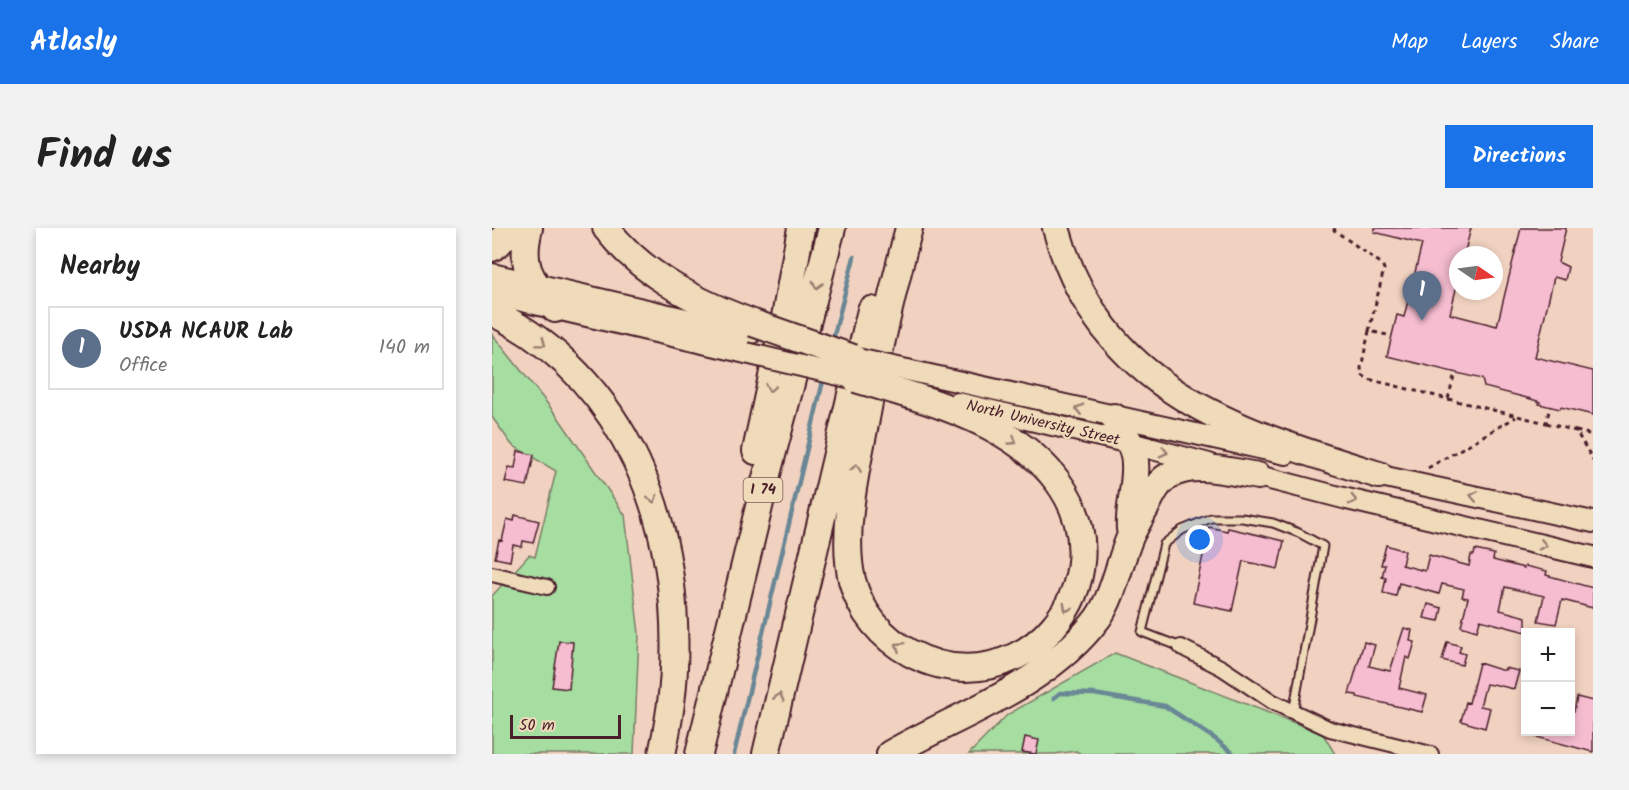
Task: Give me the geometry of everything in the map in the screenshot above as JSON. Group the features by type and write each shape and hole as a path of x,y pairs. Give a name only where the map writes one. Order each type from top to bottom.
{"highway":[{"path":"492,248 511,228"},
{"path":"529,228 525,243 525,261 529,275 555,309"},
{"path":"606,228 634,257 669,285 714,307 750,337 855,368 904,384 999,432 1027,450 1057,481 1066,493 1076,517 1081,538 1082,555 1078,580 1071,600 1059,621 1045,637 1011,659 986,666 971,668 942,665 918,657 898,646 877,628 863,607 852,579 849,538 856,465 882,338 909,228"},
{"path":"694,754 786,312 801,228"},
{"name":"I 74","path":"699,754 766,478 832,228"},
{"path":"766,754 868,319 894,228"},
{"path":"1056,228 1072,273 1093,311 1119,345 1155,379 1191,402 1250,431 1284,445 1379,476"},
{"path":"492,312 545,345 585,383 618,425 649,489 664,547 674,626 673,683 662,754"},
{"path":"1114,417 1130,443 1135,463 1129,517 1130,535"},
{"path":"890,754 1023,684 1054,662 1075,643 1099,616 1111,591 1130,535 1155,489 1171,474 1190,469 1203,469 1258,476"}],"main road":[{"path":"492,274 750,337"},
{"path":"492,294 555,309 750,337"},
{"name":"North University Street","path":"904,384 1114,417 1593,522"},
{"name":"North University Street","path":"904,384 1347,499 1593,556"}],"street":[{"path":"492,574 547,587"},
{"path":"1181,647 1222,668 1261,695 1293,713 1330,729 1431,754"}],"lane":[{"path":"1181,647 1142,632 1164,544 1182,530 1210,518 1242,518 1273,524 1304,535 1323,546 1293,713"}],"path":[{"path":"1335,228 1334,230 1382,264 1384,269 1361,368 1362,375 1374,381 1593,435"},
{"path":"1369,331 1392,336"},
{"path":"1448,399 1455,372"},
{"path":"1546,423 1550,407"},
{"path":"1428,468 1517,416"},
{"path":"1576,431 1593,460"}],"green space":[{"path":"492,334 558,417 625,515 639,634 634,754 492,754 492,596 529,555 535,557 556,471 512,445 492,417"},
{"path":"1115,653 1323,734 1335,754 1081,754 1076,751 1054,754 969,754 1007,715"}],"building":[{"path":"1375,228 1471,228 1466,246 1449,246 1449,300 1453,300 1450,314 1497,326 1521,228 1566,228 1558,262 1568,267 1565,280 1554,277 1535,357 1593,371 1593,415 1539,404 1540,402 1531,399 1484,387 1482,379 1387,356 1397,315 1404,317 1422,244 1374,232"},
{"path":"518,451 534,455 527,486 505,482 509,467 515,468"},
{"path":"515,515 539,521 533,543 523,541 522,547 513,545 510,561 495,558 507,519 514,521"},
{"path":"1209,527 1227,531 1228,528 1284,541 1278,569 1243,561 1232,611 1193,603"},
{"path":"1386,545 1405,551 1402,565 1425,571 1429,555 1469,566 1471,555 1474,555 1475,550 1494,554 1493,560 1547,571 1546,575 1593,588 1593,608 1562,600 1556,624 1538,621 1544,596 1505,587 1500,610 1526,617 1526,628 1521,628 1521,631 1480,620 1477,631 1461,626 1468,598 1462,597 1464,589 1442,584 1439,594 1399,583 1396,596 1383,593 1386,578 1382,577 1385,565 1381,565"},
{"path":"1428,604 1442,608 1439,621 1424,618"},
{"path":"1404,628 1412,630 1410,641 1415,642 1410,659 1406,657 1399,688 1427,695 1422,712 1349,694 1364,642 1375,645 1369,666 1390,671"},
{"path":"559,641 573,642 569,689 552,687"},
{"path":"1447,642 1461,646 1459,652 1465,654 1462,665 1442,660"},
{"path":"1479,663 1501,670 1505,668 1519,671 1514,689 1486,684 1480,706 1490,708 1485,728 1461,721 1466,702 1469,703"},
{"path":"1577,697 1593,701 1593,752 1533,736 1575,736"},
{"path":"1025,737 1039,740 1036,754 1022,752"}],"waterway":[{"path":"832,343 854,257"},
{"path":"734,754 824,377"},
{"path":"1054,698 1060,693 1094,694 1165,706 1234,754"}],"place":[{"name":"USDA NCAUR Lab","path":"1422,321"}]}
